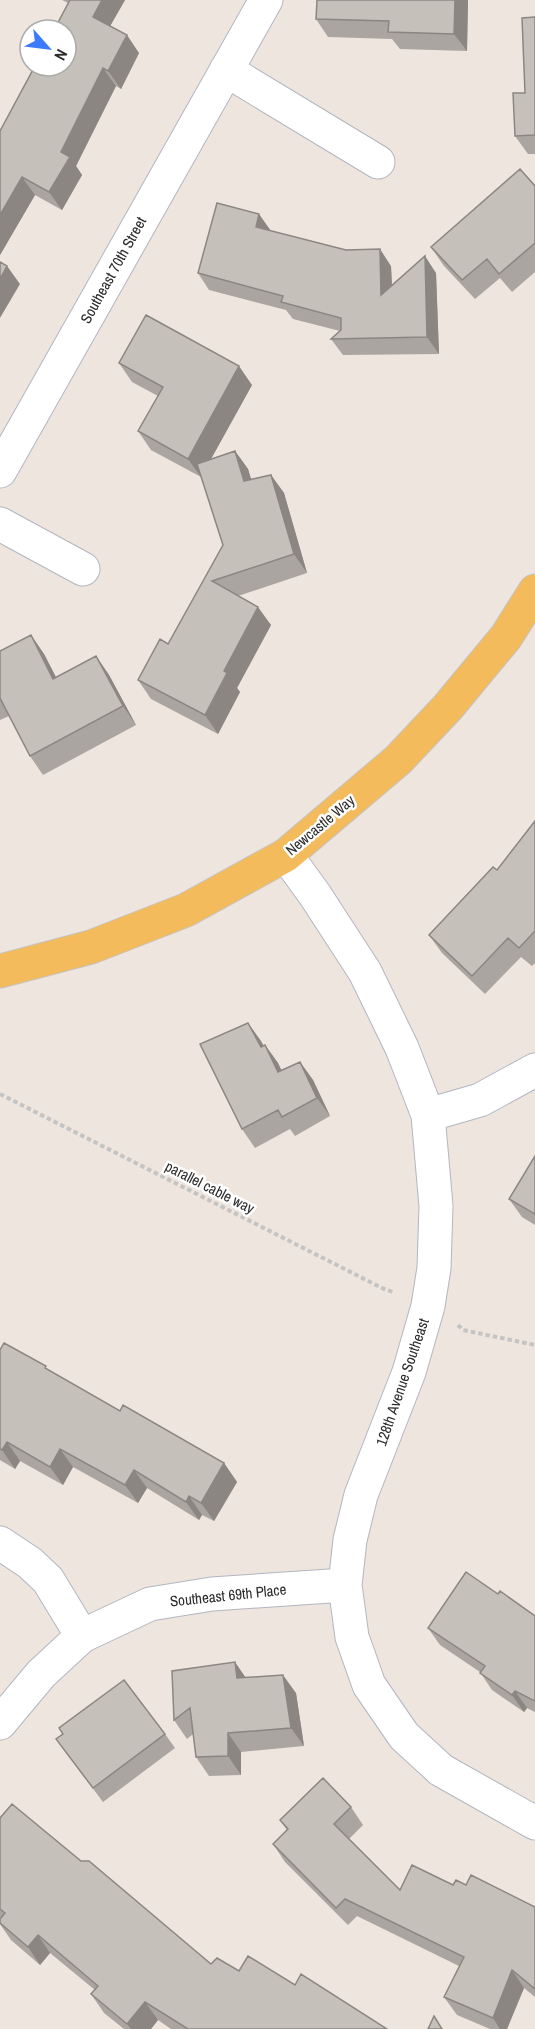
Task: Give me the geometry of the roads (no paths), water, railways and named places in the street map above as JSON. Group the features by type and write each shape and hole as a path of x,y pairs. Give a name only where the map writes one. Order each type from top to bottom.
{"main road":[{"name":"Newcastle Way","path":"0,971 91,947 186,910 286,855 398,760 441,714 506,637 535,591"}],"street":[{"name":"Southeast 70th Street","path":"0,471 266,0"},
{"path":"226,70 378,162"},
{"path":"0,524 83,569"},
{"name":"128th Avenue Southeast","path":"286,855 312,889 365,972 402,1048 428,1115 436,1206 434,1268 428,1306 409,1372 361,1495 350,1540 345,1585 352,1637 369,1685 404,1736 441,1770 535,1822"},
{"path":"428,1115 480,1100 535,1070"},
{"path":"0,1543 30,1563 48,1580 82,1636"},
{"name":"Southeast 69th Place","path":"0,1723 41,1674 82,1636 150,1604 212,1594 345,1585"}]}
